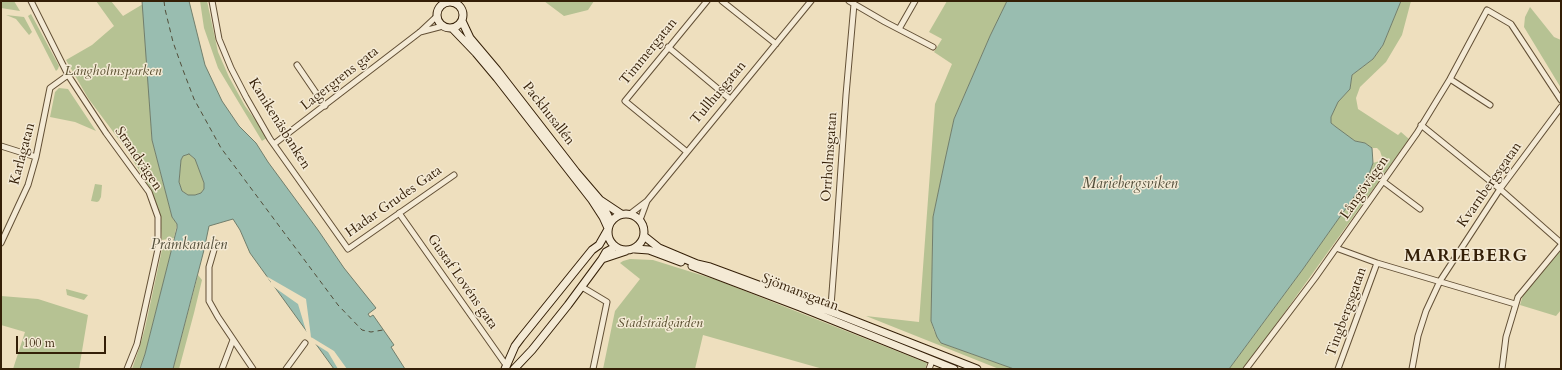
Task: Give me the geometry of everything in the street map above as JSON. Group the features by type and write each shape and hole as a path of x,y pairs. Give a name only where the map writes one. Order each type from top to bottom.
{"street":[{"name":"Strandvägen","path":"31,1 68,75 106,133 149,192 158,217 158,249 137,344 127,369"},
{"name":"Kanikenäsbanken","path":"212,1 219,39 231,68 261,123 274,144 348,249"},
{"path":"435,1 437,13 440,24 452,28 456,27 462,21 463,14 460,7 455,3 448,2 442,4 437,13"},
{"name":"Timmergatan","path":"687,152 625,101 707,1"},
{"path":"722,1 776,44"},
{"name":"Tullhusgatan","path":"630,214 647,201 811,1"},
{"path":"849,1 933,47"},
{"path":"898,29 915,1"},
{"name":"Orrholmsgatan","path":"829,311 831,306 837,233 846,95 854,4"},
{"name":"Långövägen","path":"1246,369 1384,182 1422,126 1450,80 1487,10 1514,27 1561,100"},
{"name":"Lagergrens gata","path":"274,144 420,32 437,13"},
{"name":"Packhusallén","path":"462,21 470,38 497,70 576,172 600,200 621,214"},
{"name":"Lagergrens gata","path":"420,32 443,26"},
{"name":"Packhusallén","path":"452,28 493,73 592,200 604,210 609,227"},
{"path":"668,47 730,100"},
{"path":"297,65 325,106"},
{"name":"Karlagatan","path":"1,243 28,185 36,157 50,88 68,75"},
{"path":"1450,80 1490,105"},
{"name":"Kvarnbergsgatan","path":"1412,369 1418,336 1426,311 1440,282 1500,189 1561,107"},
{"path":"1422,126 1500,189 1561,244 1522,291 1515,304 1504,346 1502,369"},
{"path":"1,146 36,157"},
{"name":"Hadar Grudes Gata","path":"348,249 454,174"},
{"path":"1384,182 1420,209"},
{"name":"Tullhusgatan","path":"640,220 647,201"},
{"name":"Gustaf Lovéns gata","path":"399,213 505,367"},
{"path":"505,367 515,346 592,250 599,245 617,216 621,214 630,214 640,220 644,233 639,245 635,248 602,259"},
{"path":"609,227 608,238 615,247 626,251"},
{"name":"Sjömansgatan","path":"644,233 659,248 697,264 710,267 829,311 977,369"},
{"path":"216,243 209,267 209,301 253,369"},
{"path":"514,369 536,345 582,287 606,252 615,247"},
{"name":"Sjömansgatan","path":"635,248 649,250 807,309 954,369"},
{"path":"1336,248 1377,263 1515,304"},
{"name":"Tingbergsgatan","path":"1338,369 1377,263"},
{"path":"582,287 607,302 593,369"},
{"path":"222,369 233,340"},
{"path":"286,369 305,343"},
{"path":"929,369 932,361"}],"green space":[{"path":"1,1 14,1 20,11 1,8"},
{"name":"Långholmsparken","path":"96,1 111,1 123,16 143,4 152,140 172,217 177,224 174,238 162,240 160,217 150,188 126,149 88,98 66,60 92,45 114,26"},
{"path":"200,1 207,1 218,52 229,77 245,106 268,137 262,141 218,68 204,28"},
{"path":"544,1 594,1 588,10 564,16"},
{"path":"947,1 1007,1 954,119 933,217 931,321 934,331 941,343 1014,369 999,369 866,316 919,322 935,104 952,64 934,52 942,39 929,32"},
{"path":"1401,1 1411,1 1402,35 1386,62 1360,87 1356,98 1358,109 1398,135 1401,132 1409,139 1244,369 1229,369 1303,269 1368,177 1373,163 1380,161 1382,157 1377,148 1372,148 1365,143 1355,141 1342,132 1331,123 1331,117 1338,102 1350,89 1352,75 1373,59 1383,45"},
{"path":"1530,7 1554,37 1561,40 1561,88 1524,27 1525,17"},
{"path":"31,14 59,66 56,71 28,16"},
{"path":"6,15 24,17 32,32 29,35 16,19"},
{"path":"59,88 68,89 96,131 75,122 50,117 55,92"},
{"path":"189,154 195,159 204,183 204,189 201,193 195,195 188,195 182,191 179,182 181,160 183,156"},
{"path":"95,184 102,185 101,197 97,202 91,201"},
{"path":"163,245 172,248 145,354 140,369 132,369 145,328"},
{"path":"1561,248 1561,310 1556,316 1520,305 1524,292"},
{"name":"Stadsträdgården","path":"630,259 653,260 717,280 927,363 925,369 823,369 703,335 695,369 603,369 615,311 640,279 620,263"},
{"path":"198,275 202,280 194,313 179,369 173,369"},
{"path":"66,289 88,295 84,300 67,295"},
{"path":"1,296 38,299 88,315 79,369 13,369 25,332 1,325"}],"water":[{"name":"Pråmkanalen","path":"142,1 189,1 205,65 222,101 239,126 256,143 344,268 376,308 368,314 370,317 373,315 394,345 391,347 405,369 334,369 250,253 240,230 233,219 209,226 173,369 140,369 177,228 177,224 172,217 152,140","holes":["189,154 195,159 204,183 204,189 201,193 188,195 182,191 179,182 181,160 183,156"]},
{"name":"Mariebergsviken","path":"1007,1 1401,1 1383,45 1373,59 1352,75 1350,89 1338,102 1331,117 1331,123 1336,127 1355,141 1365,143 1372,148 1373,163 1368,177 1303,269 1229,369 1014,369 941,343 937,337 931,321 933,217 954,119"}],"pier":[{"path":"266,276 306,299 311,337 334,351 347,369 338,369 328,352 312,342 307,334 298,304 271,285 271,282"}],"ferry route":[{"path":"164,1 173,42 194,99 221,148 338,305 362,330 371,332 383,330"}],"district":[{"name":"MARIEBERG","path":"1466,257"}]}
